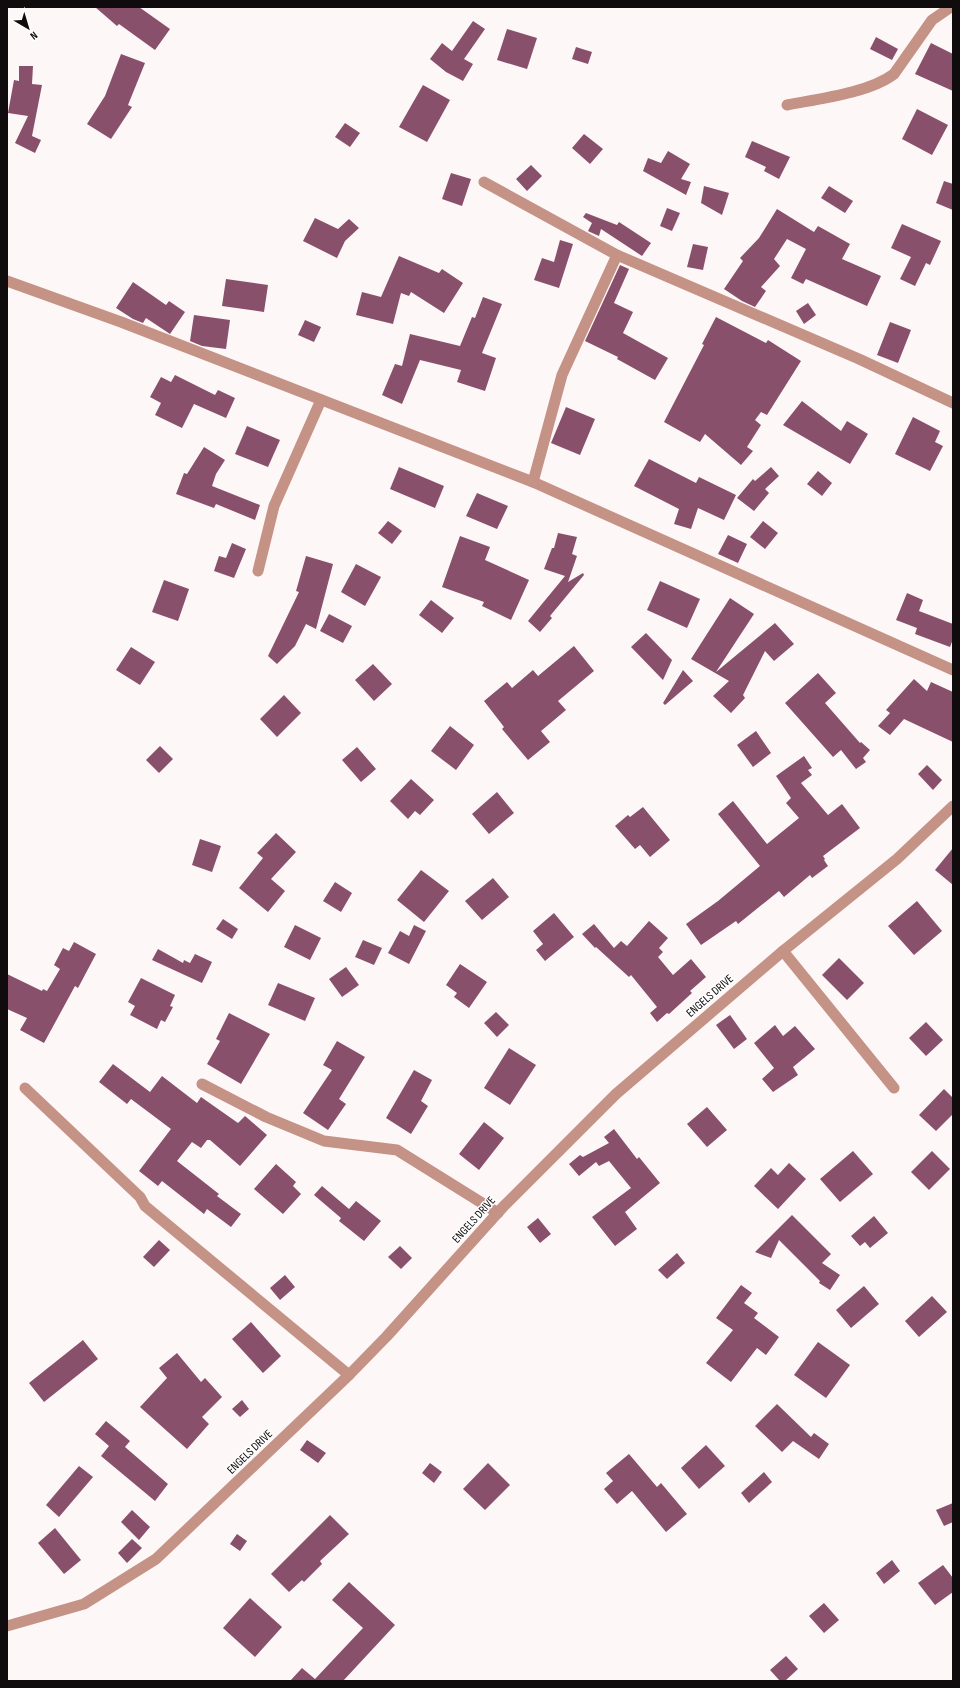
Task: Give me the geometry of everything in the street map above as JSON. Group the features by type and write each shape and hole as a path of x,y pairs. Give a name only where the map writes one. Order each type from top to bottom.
{"street":[{"path":"787,106 831,98 885,81 894,74 932,20 951,7"},
{"path":"484,182 617,255 859,359 953,403"},
{"path":"533,482 562,375 617,255"},
{"path":"7,281 121,322 533,482 953,670"},
{"path":"258,571 274,506 320,400"},
{"name":"ENGELS DRIVE","path":"7,1626 84,1604 156,1560 349,1375 387,1336 498,1213 616,1094 783,951 897,859 953,806"},
{"path":"783,951 894,1088"},
{"path":"202,1084 266,1117 324,1141 397,1150 498,1213"},
{"path":"25,1088 140,1197 146,1206 349,1375"}],"building":[{"path":"95,7 139,7 170,29 155,50 119,24 117,26"},
{"path":"473,21 485,29 464,59 473,64 463,81 446,72 430,59 442,43 452,51"},
{"path":"507,29 537,38 527,69 497,60"},
{"path":"876,37 898,49 892,60 870,49"},
{"path":"931,43 953,54 953,91 915,74"},
{"path":"576,47 592,52 588,64 572,59"},
{"path":"121,54 145,63 128,105 132,107 111,139 87,124 105,96"},
{"path":"19,66 33,66 32,84 42,85 32,136 41,140 35,153 15,143 28,116 8,113 14,80 19,81"},
{"path":"423,85 450,100 427,142 399,127"},
{"path":"917,109 948,125 932,155 902,139"},
{"path":"345,123 360,133 350,147 335,137"},
{"path":"584,134 603,149 590,164 572,148"},
{"path":"752,141 790,157 779,179 764,171 766,167 745,157"},
{"path":"668,151 690,164 681,179 691,182 686,195 643,171 648,158 661,163"},
{"path":"531,165 542,176 527,191 516,179"},
{"path":"451,173 471,179 462,206 442,199"},
{"path":"944,181 953,184 953,210 936,203"},
{"path":"704,186 729,193 722,215 701,203"},
{"path":"829,186 853,201 845,213 821,198"},
{"path":"667,208 680,213 672,231 660,226"},
{"path":"777,209 814,232 818,226 850,244 842,259 881,276 867,306 806,279 803,284 791,278 806,249 787,239 774,259 780,266 761,287 766,291 755,307 742,301 724,289 743,261 740,258 759,238"},
{"path":"586,213 617,225 619,222 651,243 642,256 601,229 599,236 590,232 588,231 592,223 583,217"},
{"path":"315,218 338,229 349,219 359,228 345,241 337,258 303,241"},
{"path":"902,224 941,241 930,265 926,263 915,286 900,279 911,257 891,248"},
{"path":"560,240 573,244 559,288 534,280 542,258 554,262"},
{"path":"693,244 708,247 703,270 687,267"},
{"path":"399,256 439,273 442,269 463,283 444,313 411,292 409,296 401,293 393,324 356,315 362,292 381,297"},
{"path":"620,265 629,269 614,303 633,312 623,333 668,358 655,380 617,359 618,357 585,341"},
{"path":"226,279 268,285 264,312 222,306"},
{"path":"133,282 166,305 169,301 185,312 170,334 146,318 143,323 133,319 116,308"},
{"path":"483,297 502,304 482,353 496,358 485,391 457,382 461,370 420,360 402,404 382,395 395,364 402,366 410,334 460,346 472,317 475,318"},
{"path":"808,303 816,315 804,324 796,311"},
{"path":"194,315 230,320 226,349 202,346 190,341"},
{"path":"716,317 766,343 768,340 801,361 767,415 761,412 755,420 761,425 747,447 753,451 741,465 705,434 700,442 664,422 704,345 702,344"},
{"path":"305,320 321,327 314,342 298,335"},
{"path":"890,322 911,330 898,363 877,355"},
{"path":"175,375 215,395 218,390 235,398 226,418 194,404 182,428 155,415 161,403 150,397 161,377 171,382"},
{"path":"802,401 841,431 847,421 868,434 850,464 783,425"},
{"path":"566,407 595,419 580,455 551,443"},
{"path":"913,417 940,431 935,442 943,446 930,471 895,454"},
{"path":"247,426 280,440 268,467 235,454"},
{"path":"204,447 225,460 216,474 212,486 260,505 255,520 216,504 214,508 176,494 184,473 187,474"},
{"path":"649,459 696,483 699,477 736,495 724,520 698,508 691,529 674,524 679,509 634,486"},
{"path":"399,467 444,486 435,508 390,489"},
{"path":"771,467 779,476 765,489 769,493 754,511 737,498 753,479 755,481"},
{"path":"818,471 832,483 822,496 807,484"},
{"path":"477,493 508,506 497,529 466,516"},
{"path":"388,521 402,531 392,544 378,533"},
{"path":"763,521 778,533 765,549 750,537"},
{"path":"558,533 577,537 572,554 577,556 568,582 583,573 584,575 550,616 552,618 540,632 528,621 565,576 544,569 552,548 554,548"},
{"path":"728,535 747,544 738,563 718,554"},
{"path":"460,536 490,547 485,560 529,580 511,620 482,606 484,602 442,587"},
{"path":"232,543 246,549 234,578 214,571 219,556 226,558"},
{"path":"306,556 333,564 316,629 306,624 295,646 277,664 268,656 299,592 296,591"},
{"path":"356,564 381,577 365,606 341,592"},
{"path":"164,580 189,589 178,621 152,612"},
{"path":"660,581 700,599 687,628 647,610"},
{"path":"907,593 923,600 919,611 953,624 953,639 950,647 915,634 917,628 896,620"},
{"path":"730,598 754,614 716,672 775,623 794,644 774,661 765,651 743,695 745,698 731,713 713,696 729,681 691,659"},
{"path":"431,600 454,618 442,633 419,615"},
{"path":"329,614 352,626 343,643 320,631"},
{"path":"646,633 672,660 663,680 631,647"},
{"path":"574,646 594,671 558,701 566,710 541,731 550,742 528,760 502,729 504,727 484,701 507,682 512,688 533,670 538,676"},
{"path":"131,647 155,662 140,685 116,670"},
{"path":"373,664 392,684 374,701 355,680"},
{"path":"683,670 693,681 665,705 663,703"},
{"path":"818,673 836,693 825,703 860,743 861,742 870,750 863,758 866,762 856,769 841,750 833,757 785,703"},
{"path":"914,679 927,691 931,682 953,692 953,742 904,719 890,735 878,726 890,713 886,710"},
{"path":"284,695 301,713 277,737 260,719"},
{"path":"450,726 474,745 456,770 431,751"},
{"path":"756,731 771,753 753,767 737,745"},
{"path":"160,746 173,759 159,773 146,760"},
{"path":"357,747 376,769 361,782 342,760"},
{"path":"804,756 812,768 808,770 812,775 801,783 828,815 842,804 860,828 823,856 828,866 812,878 810,875 784,897 779,891 738,924 736,921 701,945 686,924 718,901 760,866 718,814 733,801 767,844 799,818 786,803 791,798 776,776"},
{"path":"927,765 942,780 933,790 918,774"},
{"path":"411,779 434,800 420,815 415,811 408,819 390,801"},
{"path":"497,792 514,813 489,834 472,814"},
{"path":"643,807 670,840 650,857 640,845 635,849 615,826 628,815 630,817"},
{"path":"276,833 296,852 271,879 285,891 268,912 239,888 263,858 257,853"},
{"path":"200,839 221,846 212,872 192,865"},
{"path":"953,848 953,885 935,870"},
{"path":"421,870 449,891 424,922 397,900"},
{"path":"493,878 509,897 482,920 465,901"},
{"path":"335,882 352,893 341,912 323,901"},
{"path":"917,901 942,931 914,955 888,926"},
{"path":"554,913 574,937 545,961 536,950 543,944 533,931"},
{"path":"223,919 238,929 232,939 216,929"},
{"path":"649,921 668,938 659,948 663,952 658,957 673,975 691,959 706,977 690,991 692,993 669,1014 667,1013 657,1022 650,1013 657,1007 631,975 629,977 596,947 595,948 582,934 594,924 614,948 621,941 627,946"},
{"path":"295,925 321,938 310,960 284,947"},
{"path":"414,925 426,931 409,964 388,953 400,931 409,936"},
{"path":"363,940 382,948 374,965 355,957"},
{"path":"74,942 96,954 78,988 75,986 44,1043 20,1030 27,1018 7,1009 7,974 42,991 43,989 47,991 60,969 54,965 63,948 69,951"},
{"path":"158,949 183,963 184,960 190,963 195,954 212,962 202,983 152,960"},
{"path":"839,958 864,983 847,1000 822,975"},
{"path":"460,964 487,982 469,1008 454,997 457,993 446,985"},
{"path":"346,967 359,985 342,997 329,979"},
{"path":"141,978 175,995 170,1006 173,1007 165,1022 161,1020 157,1029 130,1015 135,1006 128,1002"},
{"path":"278,983 315,998 305,1021 268,1005"},
{"path":"496,1012 509,1025 497,1037 484,1023"},
{"path":"229,1013 270,1034 241,1084 207,1064 220,1041 216,1039"},
{"path":"730,1015 747,1039 734,1049 716,1025"},
{"path":"926,1022 943,1040 926,1056 909,1038"},
{"path":"775,1025 783,1036 795,1026 815,1049 793,1067 798,1075 773,1092 762,1079 774,1068 754,1043"},
{"path":"337,1041 365,1057 339,1099 346,1104 328,1130 303,1113 332,1070 323,1065"},
{"path":"509,1048 536,1065 510,1105 484,1088"},
{"path":"113,1064 150,1092 162,1076 197,1103 201,1097 238,1123 245,1116 267,1135 240,1166 210,1140 207,1140 201,1148 192,1142 177,1161 219,1194 217,1196 241,1214 231,1227 207,1209 204,1214 162,1181 158,1186 139,1171 171,1129 131,1099 127,1104 99,1082"},
{"path":"414,1070 432,1080 421,1101 428,1106 411,1134 386,1118"},
{"path":"944,1089 953,1098 953,1114 936,1131 919,1115"},
{"path":"707,1107 727,1130 707,1147 687,1124"},
{"path":"484,1122 504,1138 479,1170 459,1154"},
{"path":"614,1129 637,1159 639,1157 660,1183 625,1212 637,1229 615,1246 592,1217 631,1188 609,1161 599,1166 596,1162 579,1176 569,1164 580,1155 583,1157 609,1143 604,1137"},
{"path":"853,1151 873,1174 840,1202 820,1179"},
{"path":"932,1151 950,1169 929,1190 911,1172"},
{"path":"789,1163 806,1179 778,1209 754,1186 771,1168 778,1175"},
{"path":"276,1164 296,1182 293,1186 301,1194 283,1214 254,1189"},
{"path":"322,1186 349,1209 356,1201 381,1221 364,1241 339,1221 341,1218 314,1195"},
{"path":"792,1215 831,1254 822,1263 840,1275 830,1290 819,1283 820,1281 779,1240 771,1258 755,1252"},
{"path":"874,1216 888,1233 870,1248 865,1242 860,1246 851,1236"},
{"path":"538,1218 551,1234 540,1243 527,1227"},
{"path":"159,1240 170,1250 154,1267 143,1257"},
{"path":"400,1246 412,1258 401,1269 388,1257"},
{"path":"677,1253 685,1263 667,1279 658,1270"},
{"path":"285,1275 295,1287 280,1300 270,1288"},
{"path":"741,1285 752,1293 744,1303 758,1313 754,1318 779,1337 766,1355 757,1348 731,1382 706,1363 733,1330 716,1318"},
{"path":"864,1286 879,1304 851,1328 836,1310"},
{"path":"932,1296 947,1312 919,1337 905,1321"},
{"path":"251,1322 281,1356 263,1373 232,1339"},
{"path":"83,1340 98,1359 44,1402 29,1383"},
{"path":"818,1342 850,1365 826,1398 794,1375"},
{"path":"177,1353 201,1382 205,1378 222,1397 202,1417 209,1424 187,1449 140,1407 167,1378 159,1368"},
{"path":"242,1400 249,1409 240,1417 232,1409"},
{"path":"777,1404 811,1437 814,1433 829,1444 819,1459 793,1441 782,1452 755,1426"},
{"path":"106,1421 130,1441 125,1447 168,1484 155,1501 101,1456 109,1446 95,1434"},
{"path":"307,1440 326,1453 318,1463 300,1450"},
{"path":"706,1445 725,1466 699,1489 681,1468"},
{"path":"629,1454 657,1487 661,1483 687,1514 666,1532 632,1491 617,1504 604,1489 613,1481 606,1473"},
{"path":"430,1463 442,1472 434,1483 422,1473"},
{"path":"488,1463 510,1485 485,1510 463,1489"},
{"path":"79,1466 93,1477 59,1517 46,1505"},
{"path":"764,1472 772,1482 749,1503 741,1493"},
{"path":"953,1503 953,1522 944,1526 936,1510"},
{"path":"132,1510 150,1527 139,1540 121,1522"},
{"path":"330,1515 349,1534 320,1561 322,1564 304,1582 302,1580 289,1592 271,1574"},
{"path":"55,1528 81,1560 64,1574 38,1543"},
{"path":"237,1534 247,1541 240,1551 230,1544"},
{"path":"132,1539 142,1548 127,1563 118,1553"},
{"path":"892,1560 900,1571 884,1584 876,1573"},
{"path":"943,1565 953,1578 953,1592 935,1605 918,1583"},
{"path":"349,1582 395,1625 343,1681 290,1681 302,1668 315,1679 363,1628 332,1600"},
{"path":"250,1598 282,1627 255,1657 223,1628"},
{"path":"824,1603 839,1620 824,1633 809,1616"},
{"path":"786,1656 798,1669 785,1681 780,1681 770,1670"}]}
